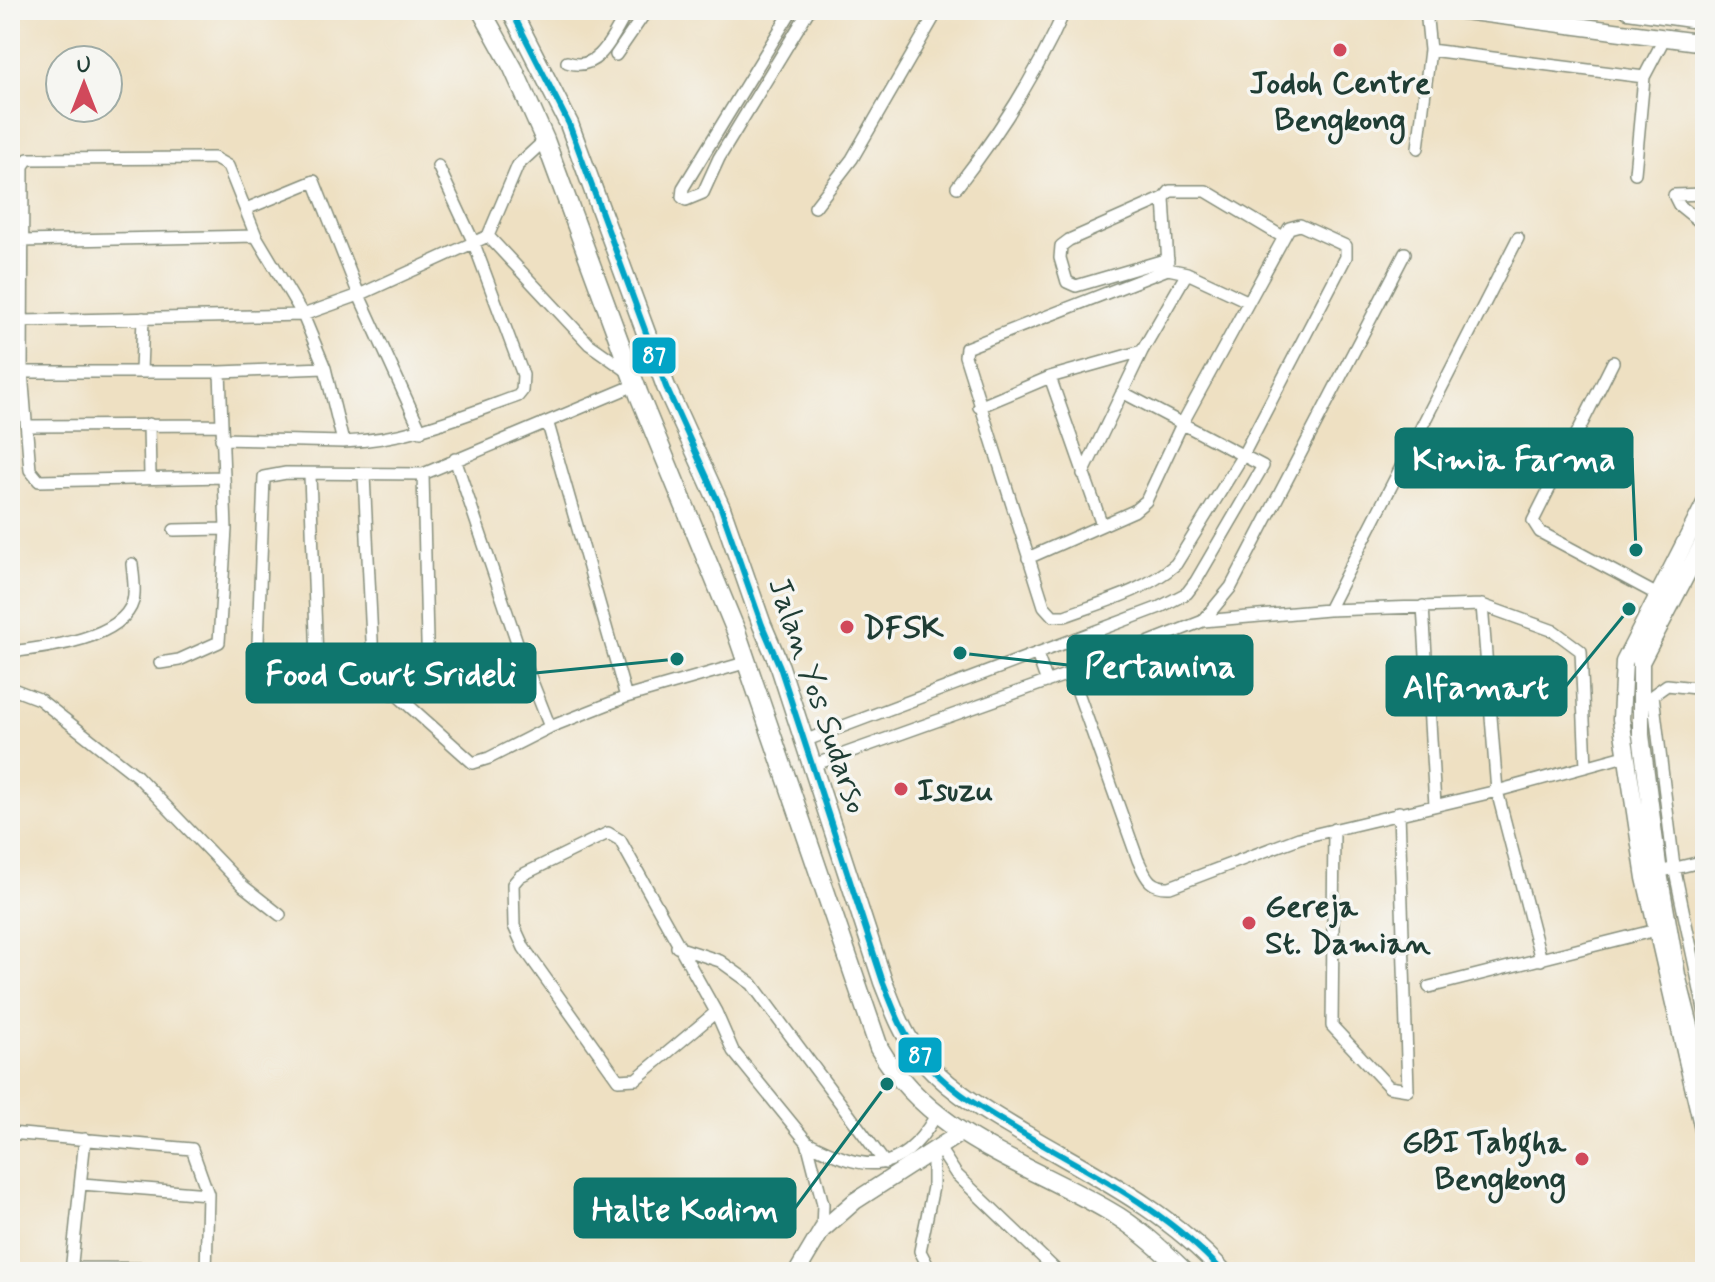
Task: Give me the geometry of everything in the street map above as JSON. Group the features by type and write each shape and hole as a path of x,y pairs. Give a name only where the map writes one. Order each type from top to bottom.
{"main road":[{"name":"Jalan Yos Sudarso","path":"481,10 545,140 633,379 748,662 768,729 879,1048 896,1078 935,1117 1113,1212 1185,1272"},
{"name":"Jalan Yos Sudarso","path":"511,10 569,124 666,387 721,508 780,667 883,982 902,1030 939,1077 970,1101 1160,1214 1197,1243 1223,1272"},
{"path":"1456,10 1705,43"},
{"path":"1628,10 1705,21"},
{"path":"506,56 529,44"},
{"path":"1705,503 1624,662 1621,719 1656,930 1705,1138"},
{"path":"1705,539 1641,662 1677,975 1705,1084"},
{"path":"736,631 762,625"},
{"path":"768,729 796,720"},
{"path":"797,1272 822,1230 855,1201 962,1132"}],"street":[{"path":"567,62 585,66 596,60 628,10"},
{"path":"616,55 647,10"},
{"path":"792,10 683,188 682,197 686,200 703,193 719,158 809,10"},
{"path":"815,207 867,135 938,10"},
{"path":"957,187 989,146 1023,92 1065,10"},
{"path":"1418,148 1430,50 1426,10"},
{"path":"1635,173 1644,77 1664,39"},
{"path":"1430,50 1644,77"},
{"path":"22,321 303,315 359,295 488,236 518,165 545,140"},
{"path":"224,477 39,481 30,470 29,426 22,372 23,166 35,156 214,158 228,166 256,236 303,315 325,368 343,442"},
{"path":"221,439 343,442 392,439 518,396 522,391 523,375 473,241 438,166"},
{"path":"246,209 314,181 359,295 421,431"},
{"path":"1247,301 1168,264 1076,286 1067,282 1060,258 1061,246 1164,198 1170,191 1206,191 1283,237"},
{"path":"1705,194 1674,195 1679,205 1705,226"},
{"path":"1164,198 1168,264"},
{"path":"1028,558 1134,511 1146,501 1182,424 1289,228 1300,225 1343,243 1347,250 1243,455 1176,564 1160,578 1058,617 1044,606 1028,558 979,407 965,356 966,348 1168,264"},
{"path":"22,241 256,236"},
{"path":"372,658 267,660 258,643 264,477 286,473 310,476 423,474 548,424 633,379 589,344 488,236"},
{"path":"1328,610 1518,238"},
{"path":"1203,621 1231,587 1405,253"},
{"path":"1083,474 1142,351 1187,273"},
{"path":"141,371 143,318"},
{"path":"979,407 1050,377 1142,351"},
{"path":"1613,362 1533,521 1540,532 1656,594"},
{"path":"22,372 220,372 325,368"},
{"path":"160,663 179,660 219,642 226,529 220,372"},
{"path":"1050,377 1102,525"},
{"path":"804,741 1160,607 1187,593 1263,466 1122,392"},
{"path":"149,424 150,477"},
{"path":"548,424 626,697"},
{"path":"29,426 221,425"},
{"path":"455,459 520,651 550,727"},
{"path":"423,474 428,683"},
{"path":"364,475 374,681 386,692 398,696 473,763 550,727 626,697 748,662"},
{"path":"310,476 317,660"},
{"path":"174,530 226,529"},
{"path":"10,652 83,641 126,614 134,600 132,564"},
{"path":"813,765 1047,682 1203,621 1328,610 1482,605 1554,631 1581,651 1586,767"},
{"path":"1482,605 1497,791 1541,960"},
{"path":"1423,606 1435,805"},
{"path":"398,696 520,651"},
{"path":"1037,654 1047,682"},
{"path":"1071,673 1138,860 1148,882 1157,887 1170,887 1299,838 1497,791 1625,756"},
{"path":"1649,734 1655,691 1667,685 1705,689"},
{"path":"10,688 39,699 137,776 243,886 280,915"},
{"path":"1334,829 1332,1026 1389,1087 1408,1090 1399,812"},
{"path":"716,1012 636,1079 618,1080 524,948 514,926 513,884 520,876 595,839 608,833 614,835 627,852 677,947 716,1012 733,1051 807,1142 823,1204 822,1230"},
{"path":"1705,861 1666,870 1699,967 1705,1014"},
{"path":"1429,987 1656,930"},
{"path":"677,947 720,961 752,984 885,1163"},
{"path":"1677,975 1699,967"},
{"path":"807,1142 851,1163 869,1166 885,1163 907,1153 925,1134 935,1117"},
{"path":"10,1133 185,1145 197,1156 208,1194 206,1270 71,1270 85,1139"},
{"path":"931,1272 920,1251 933,1187 936,1150"},
{"path":"936,1150 956,1174 1058,1272"},
{"path":"82,1184 208,1194"}],"transit line":[{"name":"87","path":"511,10 569,124 666,387 721,508 780,667 883,982 907,1036 929,1066 953,1088 995,1117 1154,1212 1223,1272"}],"place":[{"name":"Jodoh Centre Bengkong","path":"1340,50"},
{"name":"Kimia Farma","path":"1636,550"},
{"name":"Alfamart","path":"1629,609"},
{"name":"DFSK","path":"847,627"},
{"name":"Pertamina","path":"960,653"},
{"name":"Food Court Srideli","path":"677,659"},
{"name":"Isuzu","path":"901,789"},
{"name":"Gereja St. Damian","path":"1249,923"},
{"name":"Halte Kodim","path":"887,1084"},
{"name":"GBI Tabgha Bengkong","path":"1582,1159"}]}
